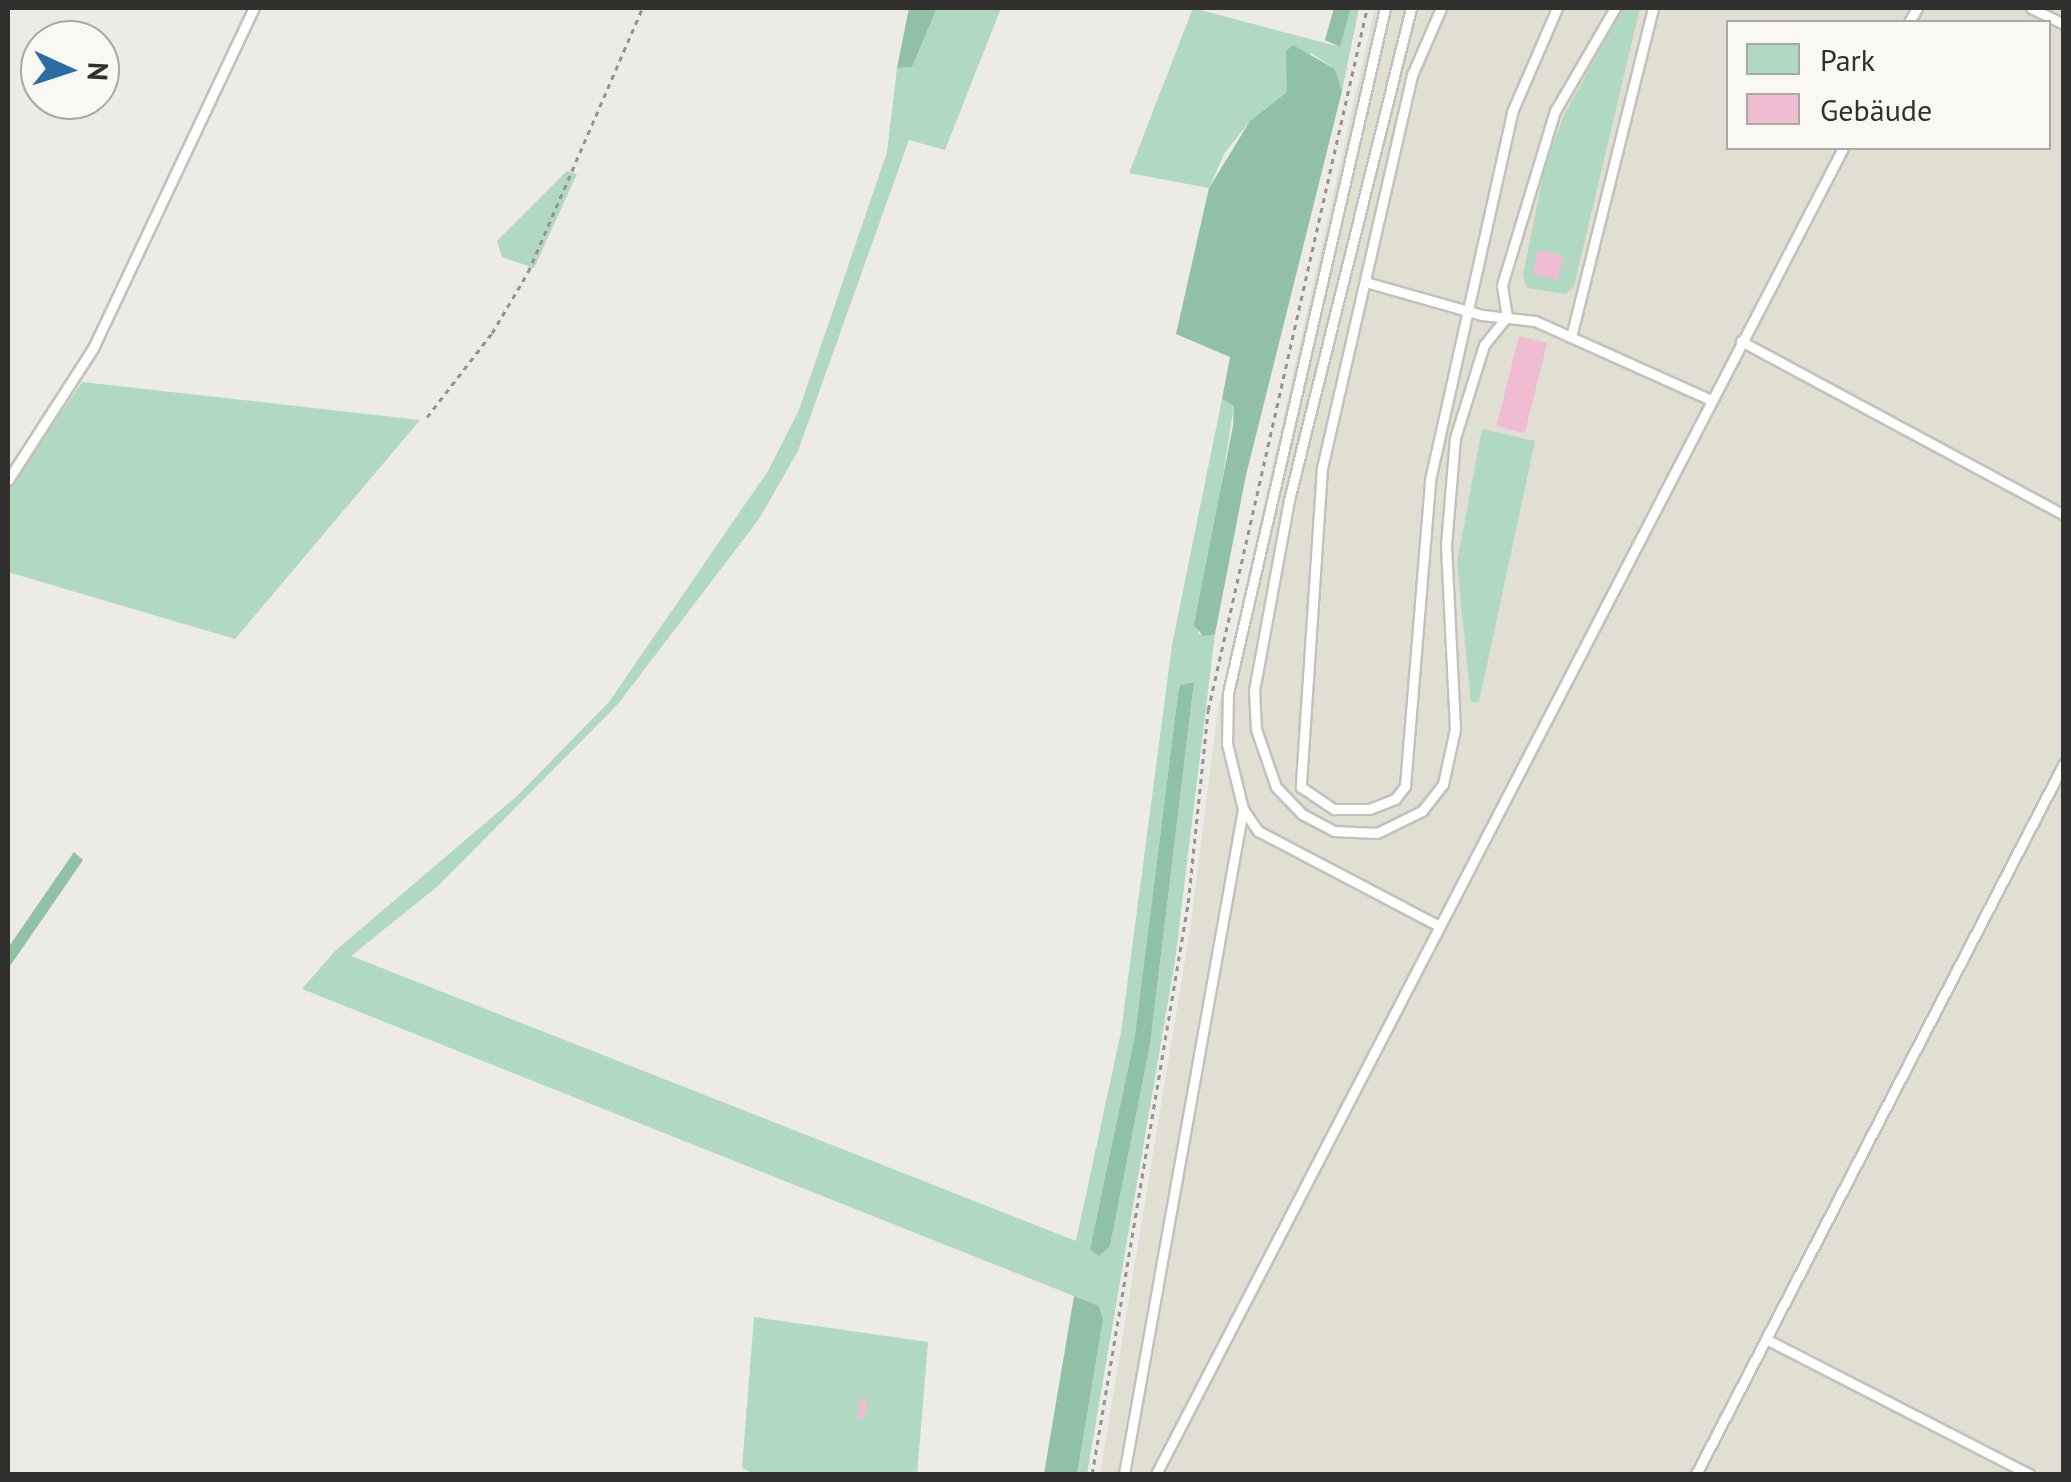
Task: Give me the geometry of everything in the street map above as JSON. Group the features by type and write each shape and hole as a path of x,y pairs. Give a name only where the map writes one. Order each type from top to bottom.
{"lane":[{"path":"8,480 93,348 254,8"},
{"path":"1384,8 1228,693 1227,744 1243,809 1258,831 1439,926"},
{"path":"1410,8 1289,500 1254,691 1256,729 1276,787 1302,814 1334,831 1377,833 1422,811 1443,784 1455,728 1446,545 1454,438 1484,346 1506,318 1502,285 1524,195 1555,111 1615,8"},
{"path":"1441,8 1412,75 1369,260 1369,284 1322,467 1300,771 1301,787 1334,809 1369,809 1395,798 1405,786 1430,480 1512,112 1557,8"},
{"path":"1571,337 1653,8"},
{"path":"2032,8 2064,24"},
{"path":"1156,1474 1843,150"},
{"path":"1369,284 1467,311 1535,321 1711,400"},
{"path":"1742,341 2064,514"},
{"path":"1696,1474 2064,763"},
{"path":"1124,1474 1243,809"},
{"path":"1766,1339 2029,1474"}],"path":[{"path":"427,417 492,333 528,272 642,8"}],"shaded area":[{"path":"1375,8 2063,8 2063,1474 1100,1474 1190,930 1218,709"}],"green space":[{"path":"909,8 937,8 912,67 897,68"},
{"path":"937,8 1001,8 945,150 909,140 798,451 759,519 618,704 439,885 351,956 1076,1241 1121,1032 1172,645 1222,399 1234,406 1198,634 1215,634 1175,961 1087,1474 1077,1474 1103,1320 1099,1306 302,989 335,951 516,797 609,702 768,471 799,410 887,152 897,68 912,67","holes":["1194,682 1150,1045 1110,1245 1090,1249 1135,1035 1178,694 1180,685"]},
{"path":"1193,8 1340,47 1351,8 1359,8 1342,91 1335,69 1311,53 1290,69 1287,92 1250,121 1224,154 1209,188 1129,173"},
{"path":"1334,8 1351,8 1340,47 1325,40"},
{"path":"1623,8 1640,8 1574,286 1566,294 1527,288 1523,275 1545,166 1563,117"},
{"path":"1293,45 1335,69 1342,91 1246,475 1215,634 1203,636 1194,625 1233,426 1234,406 1222,399 1230,357 1176,334 1209,188 1250,121 1287,92 1286,51"},
{"path":"567,171 577,174 534,268 502,257 497,241"},
{"path":"82,382 420,420 235,639 8,572 8,490"},
{"path":"1482,429 1535,441 1479,702 1471,702 1457,563"},
{"path":"1194,682 1150,1045 1110,1246 1099,1256 1090,1249 1135,1035 1178,694 1180,685"},
{"path":"74,852 83,860 8,969 8,948"},
{"path":"1074,1296 1099,1306 1103,1320 1077,1474 1044,1474"},
{"path":"754,1317 928,1342 917,1474 754,1474 742,1468"}],"building":[{"path":"1538,250 1563,256 1558,280 1532,274"},
{"path":"1519,336 1547,343 1525,433 1497,426"},
{"path":"859,1399 867,1400 865,1419 858,1419"}]}
